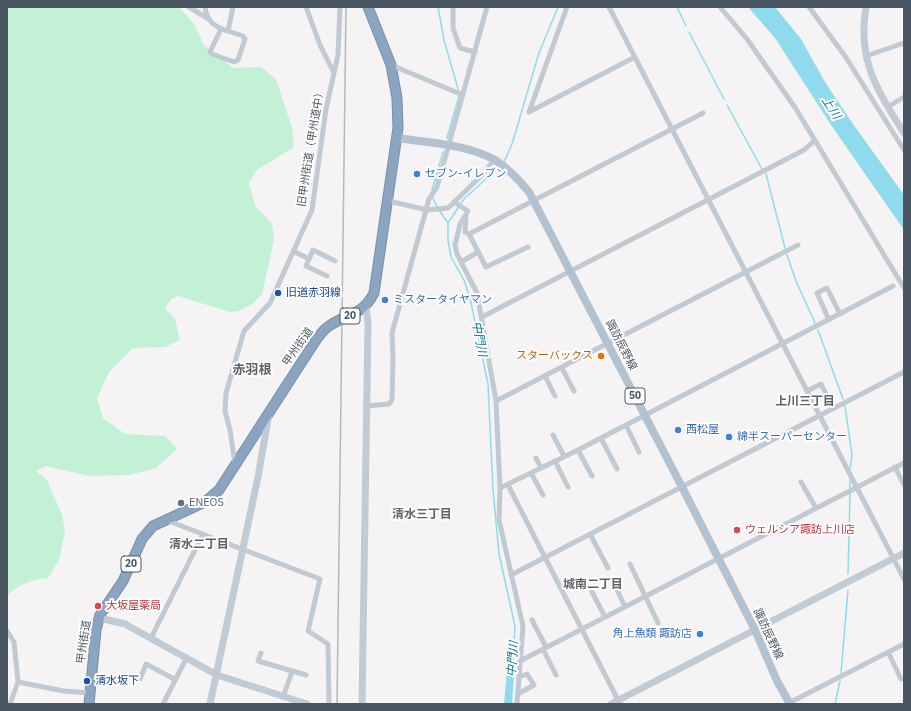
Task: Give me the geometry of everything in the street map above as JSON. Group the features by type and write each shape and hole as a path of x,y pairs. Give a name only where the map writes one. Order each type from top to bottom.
{"highway":[{"name":"20","path":"366,306 374,293 398,138 397,98 391,65 368,7"},
{"name":"甲州街道","path":"89,704 99,618 123,580 142,539 152,526 212,497 219,490 321,333 329,326 358,312 366,306"}],"main road":[{"name":"諏訪辰野線","path":"398,138 448,145 495,160 518,178 534,200 756,630 777,681 789,704"}],"street":[{"path":"189,7 208,18"},
{"path":"205,7 208,18 214,26 243,36 245,39 238,60 234,62 210,52 221,29"},
{"path":"228,31 233,7"},
{"path":"306,7 320,45 333,71"},
{"name":"旧甲州街道（甲州道中）","path":"235,465 225,402 240,342 248,326 270,303 295,252 312,210 333,71 338,55 340,7"},
{"path":"453,7 453,28 460,48 474,52"},
{"path":"366,406 389,404 392,400 392,333 431,196 435,190 461,94 487,7"},
{"path":"567,7 529,112 635,58"},
{"path":"609,7 904,579"},
{"path":"720,7 747,39 796,109 904,288"},
{"path":"809,7 845,56 904,150"},
{"path":"866,7 864,30 866,56 876,88 904,132"},
{"path":"866,56 904,43"},
{"path":"391,65 461,94"},
{"path":"888,107 904,97"},
{"path":"469,234 703,113"},
{"path":"482,317 709,201 804,150 814,141"},
{"path":"389,201 427,210 448,208 495,160"},
{"path":"455,202 466,212"},
{"path":"466,212 465,232 469,234 486,267 528,247"},
{"path":"466,212 460,224 455,245 457,254 477,293 496,401 500,488 499,520 523,626 517,704"},
{"path":"496,401 798,245"},
{"path":"327,276 306,266 312,250 335,261"},
{"path":"295,252 309,259"},
{"path":"461,262 478,252"},
{"path":"500,488 578,450 893,286"},
{"path":"829,320 817,293 827,288 840,314"},
{"path":"362,704 368,323 366,306"},
{"path":"562,368 574,391"},
{"path":"511,575 904,372"},
{"path":"545,376 555,396"},
{"path":"807,391 821,384 833,408"},
{"path":"210,704 243,549 269,411"},
{"path":"626,425 640,452"},
{"path":"553,435 564,456"},
{"path":"601,438 617,469"},
{"path":"578,450 592,476"},
{"path":"536,458 541,468"},
{"path":"555,461 568,487"},
{"path":"520,661 904,463"},
{"path":"895,468 904,485"},
{"path":"531,473 543,495"},
{"path":"801,482 816,508"},
{"path":"508,485 619,702"},
{"path":"165,519 320,579 308,631 328,644 329,704"},
{"path":"151,638 203,534"},
{"path":"590,534 608,568"},
{"path":"611,704 619,702 904,553"},
{"path":"630,564 658,623"},
{"path":"612,579 625,607"},
{"path":"592,592 605,617"},
{"path":"99,618 125,624 217,674 306,704"},
{"path":"532,620 556,675"},
{"path":"7,631 14,642 18,682 10,704"},
{"path":"789,704 904,644"},
{"path":"888,652 901,679"},
{"path":"261,653 258,661 306,675"},
{"path":"163,704 186,657"},
{"path":"140,679 146,664 174,679"},
{"path":"283,697 292,672"},
{"path":"518,694 534,685 527,674 519,677"},
{"path":"18,682 64,691 90,693"}],"green space":[{"path":"7,7 179,7 194,24 204,45 233,68 261,67 276,79 292,128 294,147 257,170 249,183 255,205 272,224 274,240 262,294 251,305 239,311 230,312 178,296 171,299 165,308 175,319 180,340 165,347 133,348 109,372 97,398 103,418 125,434 165,436 177,449 156,468 129,475 89,476 46,466 36,471 47,480 62,515 65,531 59,560 48,578 26,583 7,595"}],"water":[{"name":"上川","path":"748,7 775,7 801,39 825,82 904,195 904,230 831,125 775,38"},
{"path":"507,669 514,675 512,704 504,704"}],"waterway":[{"path":"438,7 444,40 459,92"},
{"name":"中門川","path":"504,162 512,144 539,53 558,7"},
{"path":"677,7 686,26"},
{"path":"689,32 724,99"},
{"path":"447,138 459,96"},
{"path":"727,105 762,169"},
{"path":"432,190 443,152"},
{"name":"中門川","path":"500,166 464,199 448,223 448,240 451,257 464,280 470,298 488,384 493,490 499,554 515,626 512,674"},
{"path":"766,174 785,248"},
{"path":"433,198 437,207"},
{"path":"439,210 448,223"},
{"path":"787,255 796,281 815,323"},
{"path":"818,330 843,399"},
{"path":"845,406 852,455 850,469"},
{"path":"850,479 850,488"},
{"path":"848,574 850,494"},
{"path":"841,673 848,590"},
{"path":"835,704 840,681"}],"railway":[{"path":"337,704 346,7"}],"place":[{"name":"セブン-イレブン","path":"417,174"},
{"name":"旧道赤羽線","path":"278,293"},
{"name":"ミスタータイヤマン","path":"385,300"},
{"name":"スターバックス","path":"601,356"},
{"name":"西松屋","path":"678,430"},
{"name":"綿半スーパーセンター","path":"729,437"},
{"name":"ENEOS","path":"181,503"},
{"name":"ウェルシア諏訪上川店","path":"737,530"},
{"name":"大坂屋薬局","path":"98,606"},
{"name":"角上魚類 諏訪店","path":"700,634"},
{"name":"清水坂下","path":"87,681"}],"district":[{"name":"赤羽根","path":"252,370"},
{"name":"上川三丁目","path":"805,402"},
{"name":"清水三丁目","path":"422,515"},
{"name":"清水二丁目","path":"199,545"},
{"name":"城南二丁目","path":"593,585"}]}
